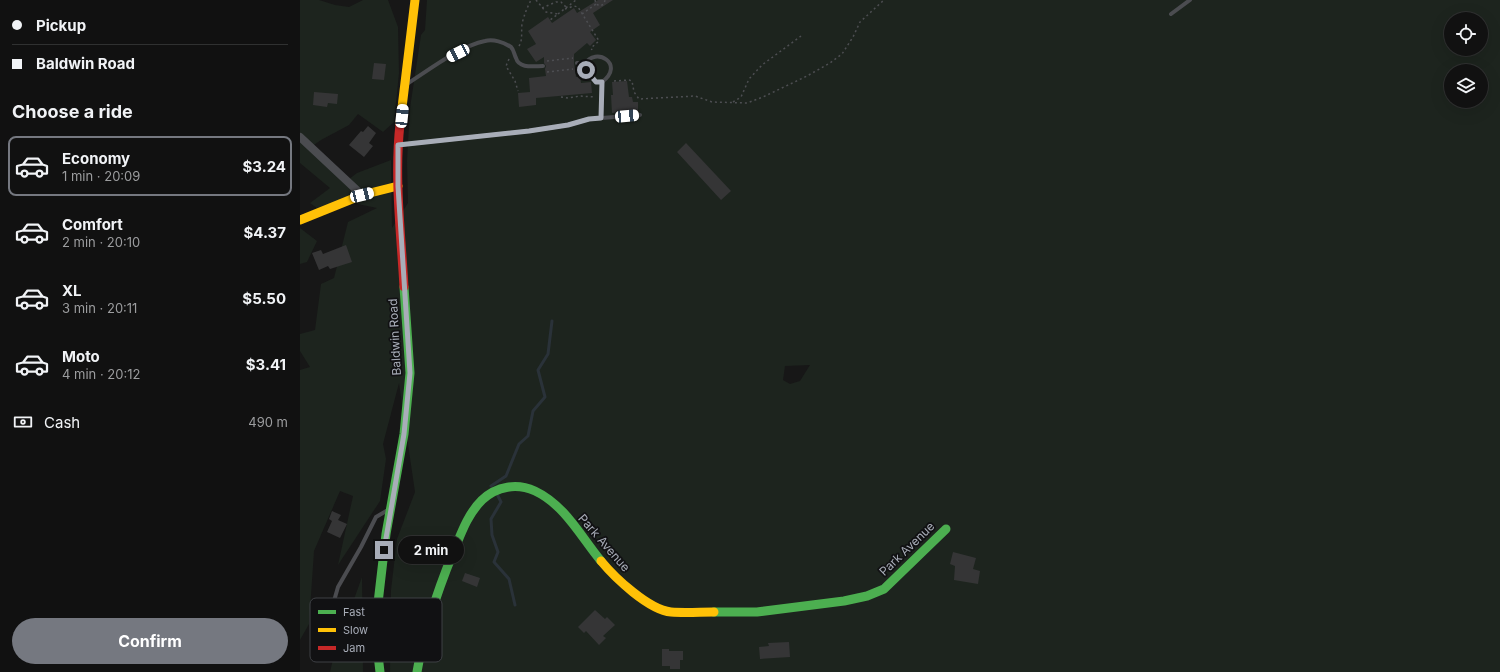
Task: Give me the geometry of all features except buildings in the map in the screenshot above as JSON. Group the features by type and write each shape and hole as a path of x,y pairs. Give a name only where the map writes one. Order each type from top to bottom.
{"street":[{"name":"Baldwin Road","path":"379,598 386,534 404,434 410,373 398,186 398,145 415,0"},
{"path":"300,137 362,195"},
{"path":"300,220 362,195 398,186"},
{"name":"Park Avenue","path":"436,598 467,519 476,505 487,494 498,488 514,486 530,488 544,494 565,515 614,576 658,608 670,612 757,612 844,601 867,596 884,589 889,585 946,529"},
{"name":"Baldwin Road","path":"379,662 380,672"},
{"name":"Park Avenue","path":"417,672 418,662"}],"lane":[{"path":"1171,14 1190,0"},
{"path":"405,86 450,57 472,45 486,40 501,41 511,48 520,65 543,66"},
{"path":"595,57 603,57 609,62 612,68 608,77 602,82 596,82 581,64 595,57"},
{"path":"601,118 602,82"},
{"path":"398,145 529,131 568,125 589,119 640,115"},
{"path":"335,598 338,587 376,517 390,509"}],"path":[{"path":"518,91 515,81 506,66 507,60 521,43 526,9 531,0"},
{"path":"536,0 546,12 558,14"},
{"path":"550,20 576,0"},
{"path":"596,4 602,6 605,0"},
{"path":"642,99 696,96 712,102 747,103 763,98 830,63 842,54 853,37 860,22 884,0"},
{"path":"542,8 556,2 561,2 566,9"},
{"path":"582,14 596,4"},
{"path":"566,9 574,6 578,8 599,41 591,48 595,57"},
{"path":"733,102 741,98 750,79 762,65 801,36"},
{"path":"536,66 541,61 576,58 581,64 577,69 540,72"}],"shaded area":[{"path":"300,0 319,0 335,5 349,7 363,0 388,0 398,27 399,73 394,122 383,132 358,114 349,125 308,149 344,183 357,173 391,160 392,228 408,203 407,161 410,108 421,35 425,30 427,0 1500,0 1500,672 390,672 390,662 442,662 442,598 391,598 397,539 415,492 399,383 383,444 386,459 380,501 338,565 353,496 340,491 314,551 309,624 300,640 300,370 310,367 300,351 300,334 315,330 321,284 334,278 348,222 377,208 358,204 357,195 317,208 310,203 330,188 300,163","holes":["810,365 800,381 790,384 783,380 785,366"]},
{"path":"300,228 317,241 307,262 300,264"},
{"path":"362,577 362,598 354,598"},
{"path":"332,662 363,662 363,672 330,672"}],"waterway":[{"path":"491,486 506,476 519,444 528,436 533,411 545,397 538,370 548,354 552,321"},
{"path":"498,496 501,502 491,519 492,535 498,552 494,562 509,579 515,605"}],"traffic: fast":[{"path":"379,598 386,534 404,434 410,373 404,287"},
{"path":"436,598 468,518 482,500 488,495 507,487 521,487 535,491 555,504 572,522 601,561"},
{"path":"714,612 757,612 844,601 867,596 884,589 946,529"},
{"path":"379,662 380,672"},
{"path":"417,672 419,662"}],"traffic: slow":[{"path":"400,124 415,0"},
{"path":"300,220 362,195 398,186"},
{"path":"601,561 633,592 653,606 671,612 714,612"}],"traffic: jam":[{"path":"400,124 398,144 398,185 404,287"}],"route":[{"path":"384,550 404,434 410,373 398,186 398,145 529,131 601,118 602,82 596,82 586,70"}]}
